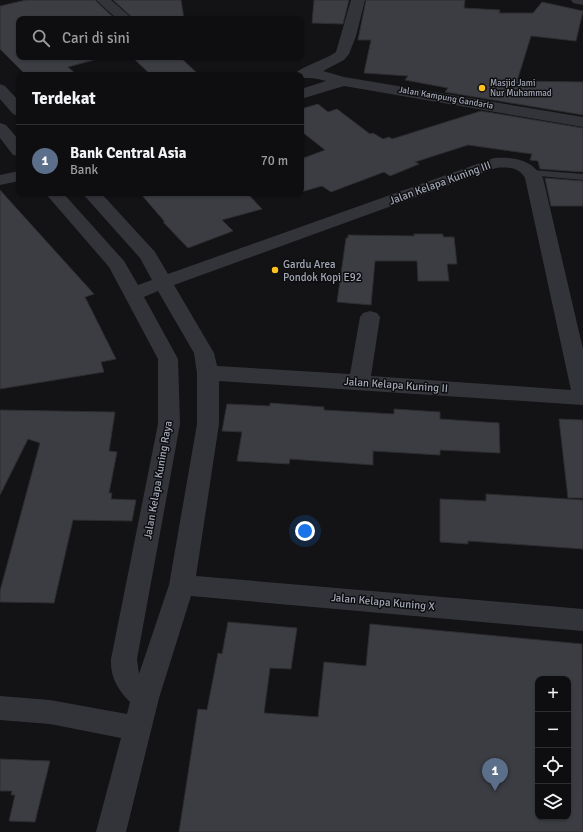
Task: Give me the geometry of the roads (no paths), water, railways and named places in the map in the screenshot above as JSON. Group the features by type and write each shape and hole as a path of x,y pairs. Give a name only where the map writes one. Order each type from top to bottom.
{"street":[{"path":"103,0 122,16"},
{"path":"305,74 342,54 358,0"},
{"path":"578,0 583,1"},
{"name":"Jalan Kampung Gandaria","path":"305,74 583,122"},
{"path":"304,93 343,81"},
{"path":"0,90 16,108"},
{"path":"0,128 16,147"},
{"name":"Jalan Kelapa Kuning III","path":"133,294 494,163 513,163 528,169 531,173"},
{"path":"531,173 583,397"},
{"path":"0,180 16,177"},
{"name":"Jalan Kelapa Kuning Raya","path":"57,196 117,265 168,359 169,424 124,659 123,671 129,683 145,698"},
{"path":"94,196 148,256 204,352 208,373 208,424 182,586 145,698 110,832"},
{"path":"359,382 370,316"},
{"name":"Jalan Kelapa Kuning II","path":"208,373 583,397"},
{"name":"Jalan Kelapa Kuning X","path":"182,586 583,620"},
{"path":"0,708 50,712 138,729"}],"lane":[{"path":"531,173 583,177"}],"place":[{"name":"Masjid Jami Nur Muhammad","path":"482,88"},
{"name":"Gardu Area Pondok Kopi E92","path":"275,270"},
{"name":"Bank Central Asia","path":"495,791"}]}
